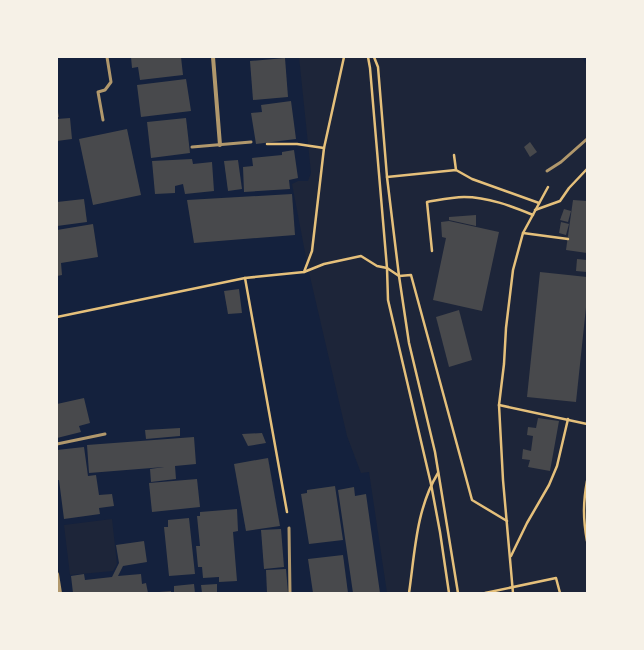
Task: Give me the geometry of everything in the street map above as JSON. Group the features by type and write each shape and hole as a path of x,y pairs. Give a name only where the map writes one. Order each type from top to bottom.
{"street":[{"path":"213,57 220,144"},
{"path":"57,574 60,593"}],"lane":[{"path":"103,120 98,92 105,90 111,82 107,57"},
{"path":"547,171 561,162 587,139"},
{"path":"192,147 251,142"},
{"path":"57,444 106,434"},
{"path":"289,528 290,593"}],"path":[{"path":"304,272 312,252 324,148 344,57"},
{"path":"368,57 387,268 388,300 431,484 449,593"},
{"path":"374,57 378,67 398,276 409,343 435,452 458,593"},
{"path":"271,144 297,144 324,148"},
{"path":"454,155 456,170"},
{"path":"535,210 560,201 587,169"},
{"path":"388,177 456,170 472,178 539,203"},
{"path":"514,593 503,480 499,405 512,276 523,233 548,186"},
{"path":"432,251 427,202 464,197 486,199 511,206 533,215"},
{"path":"523,233 568,239"},
{"path":"57,317 245,278 304,272 324,264 361,256 377,266 387,268 398,276 411,275 472,500 508,522"},
{"path":"245,278 289,528"},
{"path":"499,405 587,424"},
{"path":"511,556 527,523 549,485 557,466 568,420"},
{"path":"409,593 420,516 431,484 438,473"},
{"path":"587,480 583,504 584,527 587,542"},
{"path":"485,593 556,578 560,593"}],"shaded area":[{"path":"299,57 582,57 587,66 587,593 387,593 369,472 361,473 347,436 308,268 292,184 298,181 308,181 311,173"},
{"path":"112,519 117,564 113,571 70,575 64,525"}],"building":[{"path":"131,57 181,57 183,75 140,80 138,67 132,68"},
{"path":"285,58 288,97 253,100 250,61"},
{"path":"186,79 191,111 141,117 137,85"},
{"path":"291,101 296,139 256,144 251,113 262,112 261,105"},
{"path":"70,118 72,139 57,141 57,119"},
{"path":"186,118 190,153 151,158 147,122"},
{"path":"127,129 141,195 93,205 79,139"},
{"path":"530,142 537,152 530,157 524,147"},
{"path":"294,150 298,178 289,180 290,189 244,192 243,167 253,166 252,158 282,155 282,152"},
{"path":"192,159 193,164 212,162 214,191 185,194 183,184 175,186 175,193 155,194 152,161"},
{"path":"238,160 242,189 228,191 224,161"},
{"path":"292,194 295,235 194,243 187,200"},
{"path":"84,199 87,222 57,226 57,202"},
{"path":"573,200 587,201 587,253 566,250"},
{"path":"564,209 571,211 568,222 560,220"},
{"path":"476,215 476,226 449,220 449,217"},
{"path":"449,221 499,232 482,311 433,300 446,238 442,237 441,222"},
{"path":"561,222 569,224 566,235 559,233"},
{"path":"93,224 98,257 61,263 62,275 57,276 57,230"},
{"path":"577,259 587,260 587,272 576,271"},
{"path":"540,272 587,277 587,298 576,402 527,397"},
{"path":"239,289 242,313 228,314 224,291"},
{"path":"459,310 472,360 449,367 436,317"},
{"path":"84,398 90,423 79,426 81,432 57,438 57,404"},
{"path":"538,418 559,421 550,471 528,467 530,460 522,459 523,449 531,451 533,436 527,435 528,427 536,428"},
{"path":"180,428 180,436 146,439 145,430"},
{"path":"262,433 266,443 248,446 242,434"},
{"path":"194,437 196,464 175,466 176,479 151,482 150,469 164,467 89,473 87,445"},
{"path":"84,447 88,476 96,475 99,495 112,494 114,506 99,508 100,514 64,519 59,480 57,480 57,450"},
{"path":"268,458 280,526 246,531 234,464"},
{"path":"197,479 200,507 152,512 149,483"},
{"path":"335,486 343,540 309,544 301,494 307,493 307,490"},
{"path":"354,487 355,496 366,494 380,593 353,593 338,490"},
{"path":"237,509 238,531 233,532 237,581 219,582 219,577 203,578 202,567 198,567 196,546 200,546 197,516 200,516 200,512"},
{"path":"189,518 195,574 169,576 164,527 168,527 168,520"},
{"path":"281,529 284,567 264,569 261,530"},
{"path":"144,541 147,562 123,566 118,576 141,574 142,584 146,583 148,593 73,593 71,576 84,574 85,580 112,577 119,563 116,545"},
{"path":"343,555 348,593 313,593 308,559"},
{"path":"286,569 288,593 267,593 266,570"},
{"path":"194,584 195,593 174,593 174,586"},
{"path":"217,584 217,593 202,593 201,585"},
{"path":"171,591 171,593 159,593 159,592"}]}
